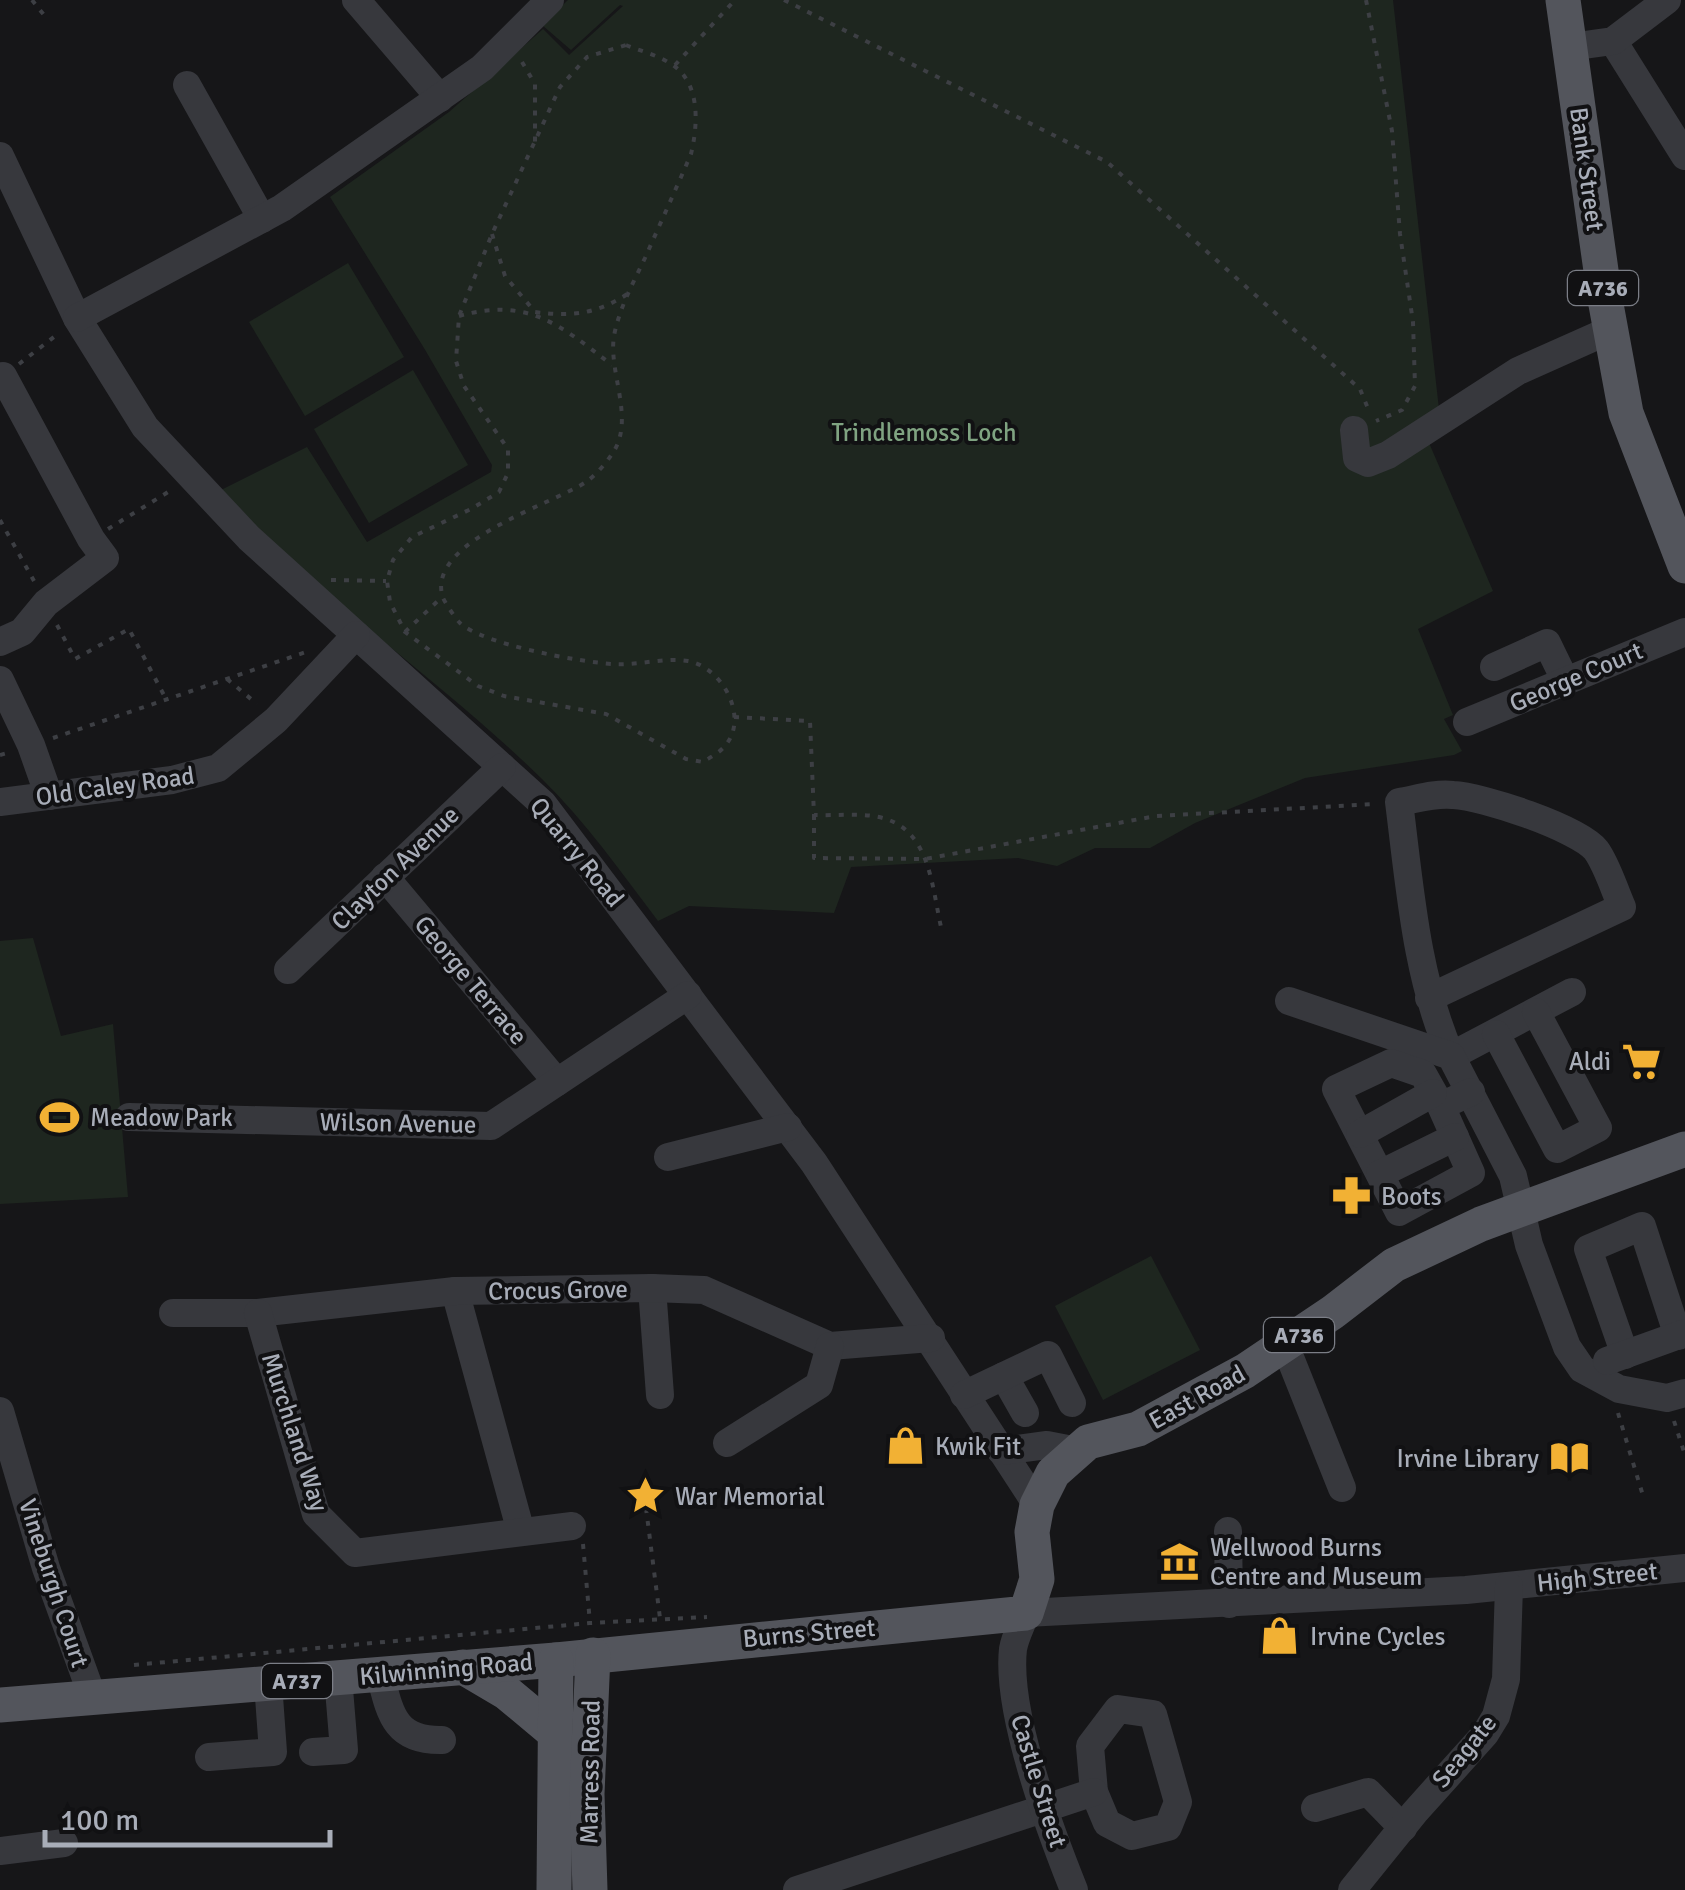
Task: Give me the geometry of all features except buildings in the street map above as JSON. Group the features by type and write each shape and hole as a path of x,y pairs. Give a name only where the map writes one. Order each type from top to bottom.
{"main road":[{"name":"Bank Street","path":"1563,0 1610,330 1626,413 1685,566"},
{"name":"East Road","path":"1026,1612 1037,1579 1032,1532 1038,1505 1053,1473 1088,1442 1138,1429 1245,1372 1394,1264 1519,1210 1685,1149"},
{"name":"Burns Street","path":"593,1655 1026,1612"},
{"name":"Kilwinning Road","path":"0,1704 87,1683 268,1683 593,1655"},
{"name":"Marress Road","path":"590,1890 587,1794 593,1655"},
{"name":"Marress Road","path":"554,1890 556,1660"},
{"path":"463,1668 507,1693 554,1733"}],"street":[{"path":"356,0 440,98"},
{"path":"78,318 262,219 482,68 550,0"},
{"path":"1570,47 1613,41 1667,0"},
{"path":"1613,41 1685,156"},
{"path":"187,85 262,219"},
{"name":"Quarry Road","path":"0,156 78,318 145,427 249,538 543,804 788,1127 1038,1505"},
{"path":"1354,430 1357,458 1368,463 1388,455 1518,371 1610,330"},
{"path":"0,642 22,632 46,603 106,558 91,539 2,376"},
{"name":"George Court","path":"1467,722 1685,632"},
{"name":"Old Caley Road","path":"0,802 205,774 218,768 276,720 356,635"},
{"path":"1494,666 1547,643 1565,680"},
{"path":"0,680 31,745 49,796"},
{"name":"Clayton Avenue","path":"288,970 502,767"},
{"path":"1429,998 1622,906 1596,850 1575,834 1508,808 1457,795 1436,794 1399,802 1429,998 1451,1056 1513,1176 1519,1210 1567,1347 1582,1369 1620,1388 1676,1396"},
{"name":"George Terrace","path":"386,877 557,1082"},
{"path":"1289,1000 1451,1056 1572,992"},
{"name":"Wilson Avenue","path":"129,1116 491,1126 688,995"},
{"path":"1496,1034 1557,1149 1598,1128 1536,1012"},
{"path":"1392,1063 1423,1074 1471,1173 1399,1212 1360,1134 1336,1088 1392,1063"},
{"path":"1360,1134 1438,1099 1471,1092"},
{"path":"668,1157 788,1127"},
{"path":"1380,1174 1455,1137"},
{"path":"1582,1369 1625,1355 1682,1335 1642,1226 1588,1249 1625,1355"},
{"path":"652,1288 660,1394"},
{"name":"Crocus Grove","path":"174,1314 258,1313 454,1292 652,1288 704,1290 830,1346 931,1338"},
{"path":"454,1292 521,1532"},
{"name":"Murchland Way","path":"258,1313 316,1514 355,1553 572,1526"},
{"path":"1285,1345 1342,1488"},
{"path":"727,1443 820,1385 830,1346"},
{"path":"964,1395 1048,1354 1072,1402"},
{"path":"1004,1376 1025,1413"},
{"name":"Vineburgh Court","path":"0,1410 46,1568 87,1683"},
{"path":"1001,1451 1047,1445 1078,1451"},
{"path":"1228,1532 1229,1604"},
{"name":"High Street","path":"1026,1612 1509,1586 1685,1568"},
{"name":"Seagate","path":"1352,1890 1485,1734 1496,1716 1506,1679 1509,1586"},
{"name":"Castle Street","path":"1026,1612 1013,1646 1018,1718 1070,1887"},
{"path":"380,1674 390,1712 406,1734 442,1740"},
{"path":"313,1752 344,1750 338,1677"},
{"path":"209,1757 273,1752 268,1683"},
{"path":"1118,1709 1154,1714 1178,1802 1168,1827 1132,1836 1107,1823 1094,1792 1090,1746 1118,1709"},
{"path":"798,1890 836,1884 1094,1792"},
{"path":"1315,1808 1368,1792 1402,1828"},
{"path":"0,1851 64,1843"}],"path":[{"path":"32,0 44,15"},
{"path":"674,65 735,0"},
{"path":"784,0 1107,162 1360,389 1373,422 1402,410 1415,386 1414,322 1400,234 1392,130 1366,0"},
{"path":"509,41 536,84 535,145"},
{"path":"626,45 674,65 695,98 691,154 615,331 613,366 621,426 614,452 588,481 506,522 456,554 442,576 443,597 460,623 495,641 612,664 690,661 720,678 730,697 730,737 724,748 703,762 686,758 606,714 504,696 478,686 405,632 390,602 386,580 392,560 412,537 499,492 508,473 508,449 464,386 460,374 456,361 459,316 492,234 535,145 560,87 588,58 626,45"},
{"path":"492,234 506,276 535,312 613,366"},
{"path":"459,316 489,308 572,317 606,308 629,293"},
{"path":"2,376 78,318"},
{"path":"91,539 192,477"},
{"path":"0,520 75,659 128,628 166,699"},
{"path":"312,595 337,578 386,580"},
{"path":"405,632 443,597"},
{"path":"0,755 356,635"},
{"path":"227,679 276,720"},
{"path":"733,717 810,722 814,858 925,859 1156,816 1399,802"},
{"path":"814,815 885,818 916,836 941,926"},
{"path":"1608,1382 1644,1499"},
{"path":"1676,1396 1685,1455"},
{"path":"646,1508 660,1618"},
{"path":"87,1683 590,1624 582,1532 572,1526"}],"green space":[{"name":"Trindlemoss Loch","path":"568,0 1393,0 1439,409 1426,436 1493,591 1418,629 1453,715 1444,719 1462,751 1305,778 1195,823 1150,848 1095,848 1057,866 1018,858 851,867 834,913 689,906 658,921 588,830 542,779 462,706 295,567 217,492 307,447 367,542 491,472 492,465 424,348 330,197 449,112 543,29 569,55 623,6 571,50 542,25"},
{"path":"348,263 404,357 305,416 249,322"},
{"path":"413,370 468,465 369,523 314,429"},
{"name":"Meadow Park","path":"33,938 61,1036 113,1024 128,1197 0,1204 0,941"},
{"path":"1151,1256 1200,1350 1103,1400 1055,1306"}],"place":[{"name":"Aldi","path":"1641,1061"},
{"name":"Meadow Park","path":"60,1117"},
{"name":"Boots","path":"1351,1196"},
{"name":"Kwik Fit","path":"905,1446"},
{"name":"Irvine Library","path":"1569,1458"},
{"name":"War Memorial","path":"645,1496"},
{"name":"Wellwood Burns Centre and Museum","path":"1180,1561"},
{"name":"Irvine Cycles","path":"1280,1636"}]}
